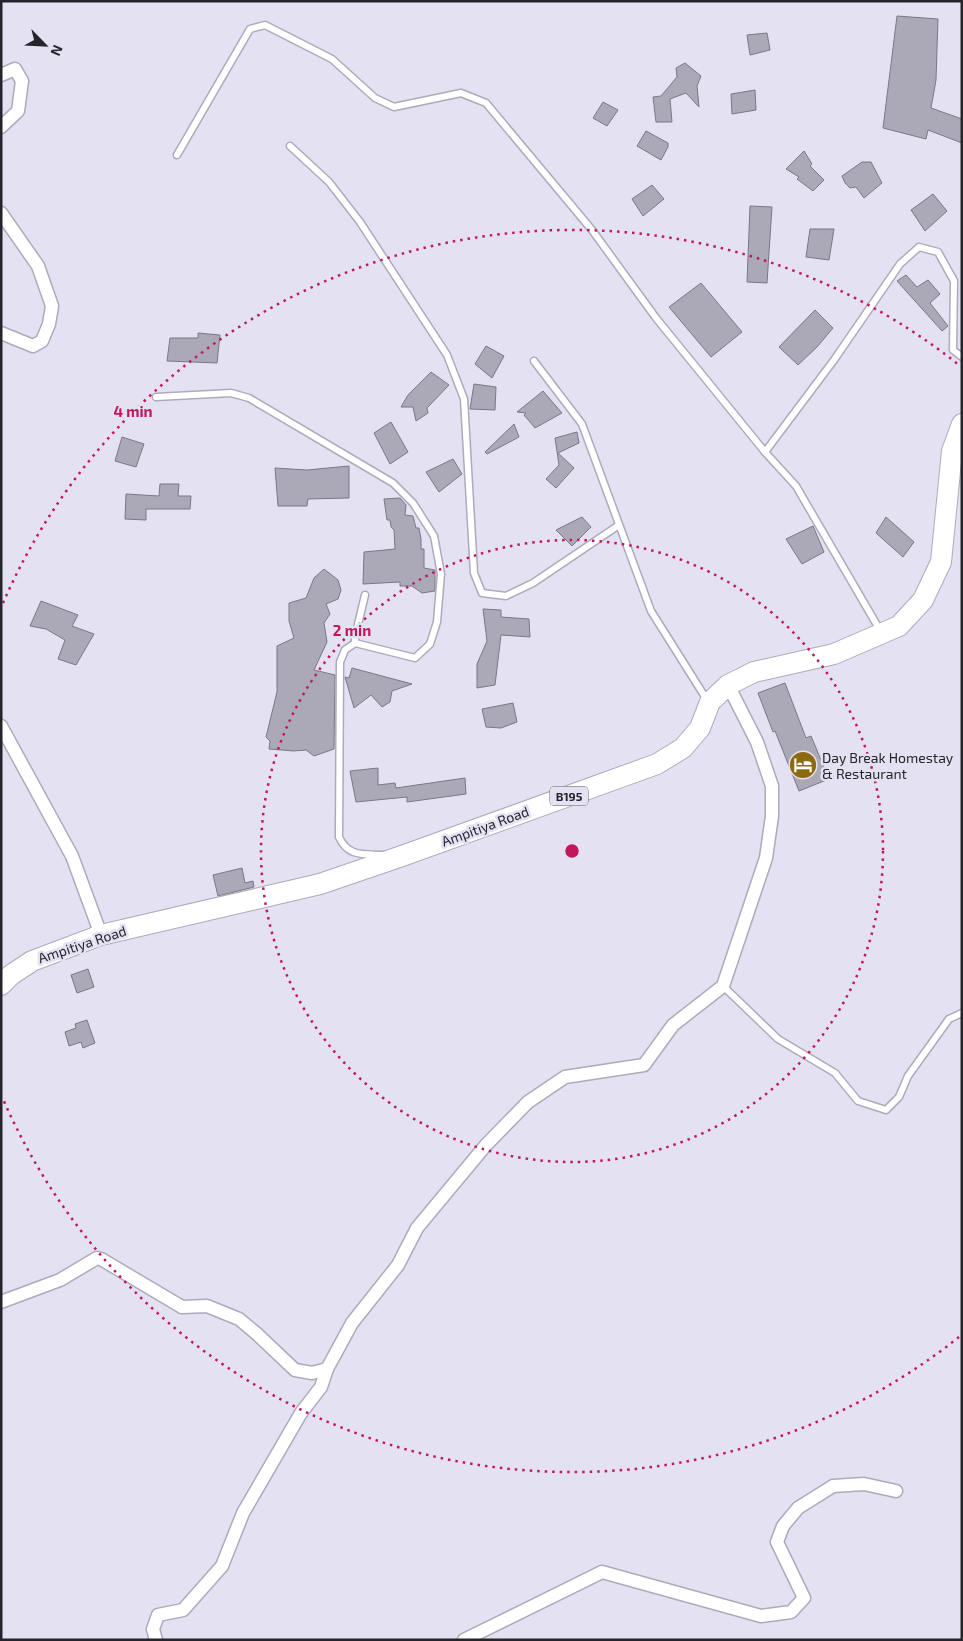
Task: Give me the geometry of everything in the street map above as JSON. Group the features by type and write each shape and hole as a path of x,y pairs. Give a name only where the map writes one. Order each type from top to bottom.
{"main road":[{"name":"Ampitiya Road","path":"5,975 32,961 101,935 320,884 657,764 683,748 700,728 710,702 728,685 754,672 834,654 899,626 923,600 941,562 952,452 962,424"}],"street":[{"path":"1,75 15,69 22,81 18,112 1,127"},
{"path":"1,213 38,266 52,306 49,324 42,341 33,346 1,332"},
{"path":"156,1640 153,1629 158,1615 183,1610 222,1566 243,1513 302,1413 321,1387 327,1369 352,1323 398,1265 417,1228 486,1145 528,1102 565,1077 644,1065 673,1025 723,986 766,858 772,816 772,786 757,742 728,685"},
{"path":"1,726 72,856 101,935"},
{"path":"1,1302 60,1280 97,1258 182,1307 207,1306 239,1319 295,1370 312,1373 327,1369"},
{"path":"464,1640 602,1572 761,1616 791,1612 804,1598 777,1542 783,1526 798,1508 833,1486 864,1484 896,1491"}],"lane":[{"path":"177,155 250,29 265,25 332,59 375,98 394,107 461,93 486,103 592,230 656,318 765,452 796,486 882,634"},
{"path":"290,146 330,182 360,222 447,355 464,398 474,573 482,593 506,596 515,592 533,583 619,525"},
{"path":"765,452 834,360 900,264 919,247 938,252 954,282 953,350 962,357"},
{"path":"534,361 582,424 651,611 710,702"},
{"path":"156,397 231,393 249,398 393,483 413,503 434,536 441,574 437,622 430,644 415,658 355,643 345,650 340,662 339,837 343,847 354,853 402,856"},
{"path":"355,643 365,595"},
{"path":"723,986 778,1039 834,1073 858,1100 886,1110 899,1097 908,1076 949,1019 962,1013"}],"building":[{"path":"897,16 938,19 936,80 931,108 962,119 962,143 928,130 926,139 883,128"},
{"path":"767,33 770,50 750,55 747,35"},
{"path":"685,63 701,76 697,86 699,107 686,93 670,99 672,122 656,122 653,97 661,96 677,77 676,68"},
{"path":"755,90 756,110 732,114 731,94"},
{"path":"603,102 618,110 607,126 593,118"},
{"path":"646,131 668,143 668,147 661,160 637,146"},
{"path":"804,151 812,164 810,166 824,180 813,191 797,179 799,177 786,169"},
{"path":"862,162 871,162 882,183 864,198 856,187 850,188 845,183 842,176"},
{"path":"652,185 664,199 643,216 632,199"},
{"path":"933,194 947,211 925,231 911,210"},
{"path":"750,206 772,207 767,283 747,282"},
{"path":"810,229 834,229 829,260 806,257"},
{"path":"906,275 917,287 928,280 940,294 930,303 948,326 942,331 897,281"},
{"path":"701,283 742,332 711,357 669,307"},
{"path":"815,310 833,328 798,365 779,347"},
{"path":"198,333 220,335 217,363 167,361 170,338 198,338"},
{"path":"486,346 504,356 492,378 475,364"},
{"path":"431,372 449,385 427,408 428,413 416,421 413,407 401,407 408,395"},
{"path":"474,384 496,387 495,410 470,409"},
{"path":"543,391 562,413 535,428 524,415 526,413 517,412"},
{"path":"391,422 408,452 390,464 374,433"},
{"path":"514,424 519,437 487,454 485,452"},
{"path":"577,432 579,443 558,453 574,468 556,488 546,479 559,465 555,438"},
{"path":"122,437 144,444 136,467 115,461"},
{"path":"453,459 462,474 439,492 426,472"},
{"path":"349,466 349,498 308,499 307,506 278,506 275,468 307,470"},
{"path":"160,484 179,484 178,496 191,496 190,509 146,509 146,520 125,519 126,494 159,496"},
{"path":"400,498 406,505 405,515 413,516 416,528 419,528 421,549 424,549 424,568 435,570 435,591 422,593 412,586 400,586 400,582 363,584 364,552 395,549 394,530 391,527 390,520 387,520 384,499"},
{"path":"582,517 591,527 572,546 556,530"},
{"path":"886,517 914,542 903,557 876,533"},
{"path":"813,526 824,552 802,564 786,539"},
{"path":"324,569 338,580 341,590 338,599 326,604 330,614 324,623 327,642 314,670 335,675 334,749 314,756 306,750 269,749 270,741 266,737 277,692 277,646 294,638 289,621 289,603 306,598 314,578"},
{"path":"41,601 78,615 72,626 94,634 76,665 58,659 65,640 46,629 30,626"},
{"path":"483,609 501,610 501,617 529,619 530,637 501,635 495,685 477,688 477,664 487,641"},
{"path":"352,668 412,684 392,691 390,702 382,707 371,695 354,708 345,677 349,678"},
{"path":"785,683 806,738 811,736 829,779 799,791 758,693"},
{"path":"513,703 517,722 501,728 486,727 482,709"},
{"path":"378,768 378,785 395,783 396,788 465,778 466,794 407,802 407,797 356,802 350,771"},
{"path":"242,868 245,883 253,881 254,887 218,896 213,875"},
{"path":"88,969 94,987 77,993 71,975"},
{"path":"87,1020 95,1043 83,1048 81,1042 69,1046 65,1032 76,1028 75,1024"}],"place":[{"name":"Day Break Homestay & Restaurant","path":"803,765"}]}
